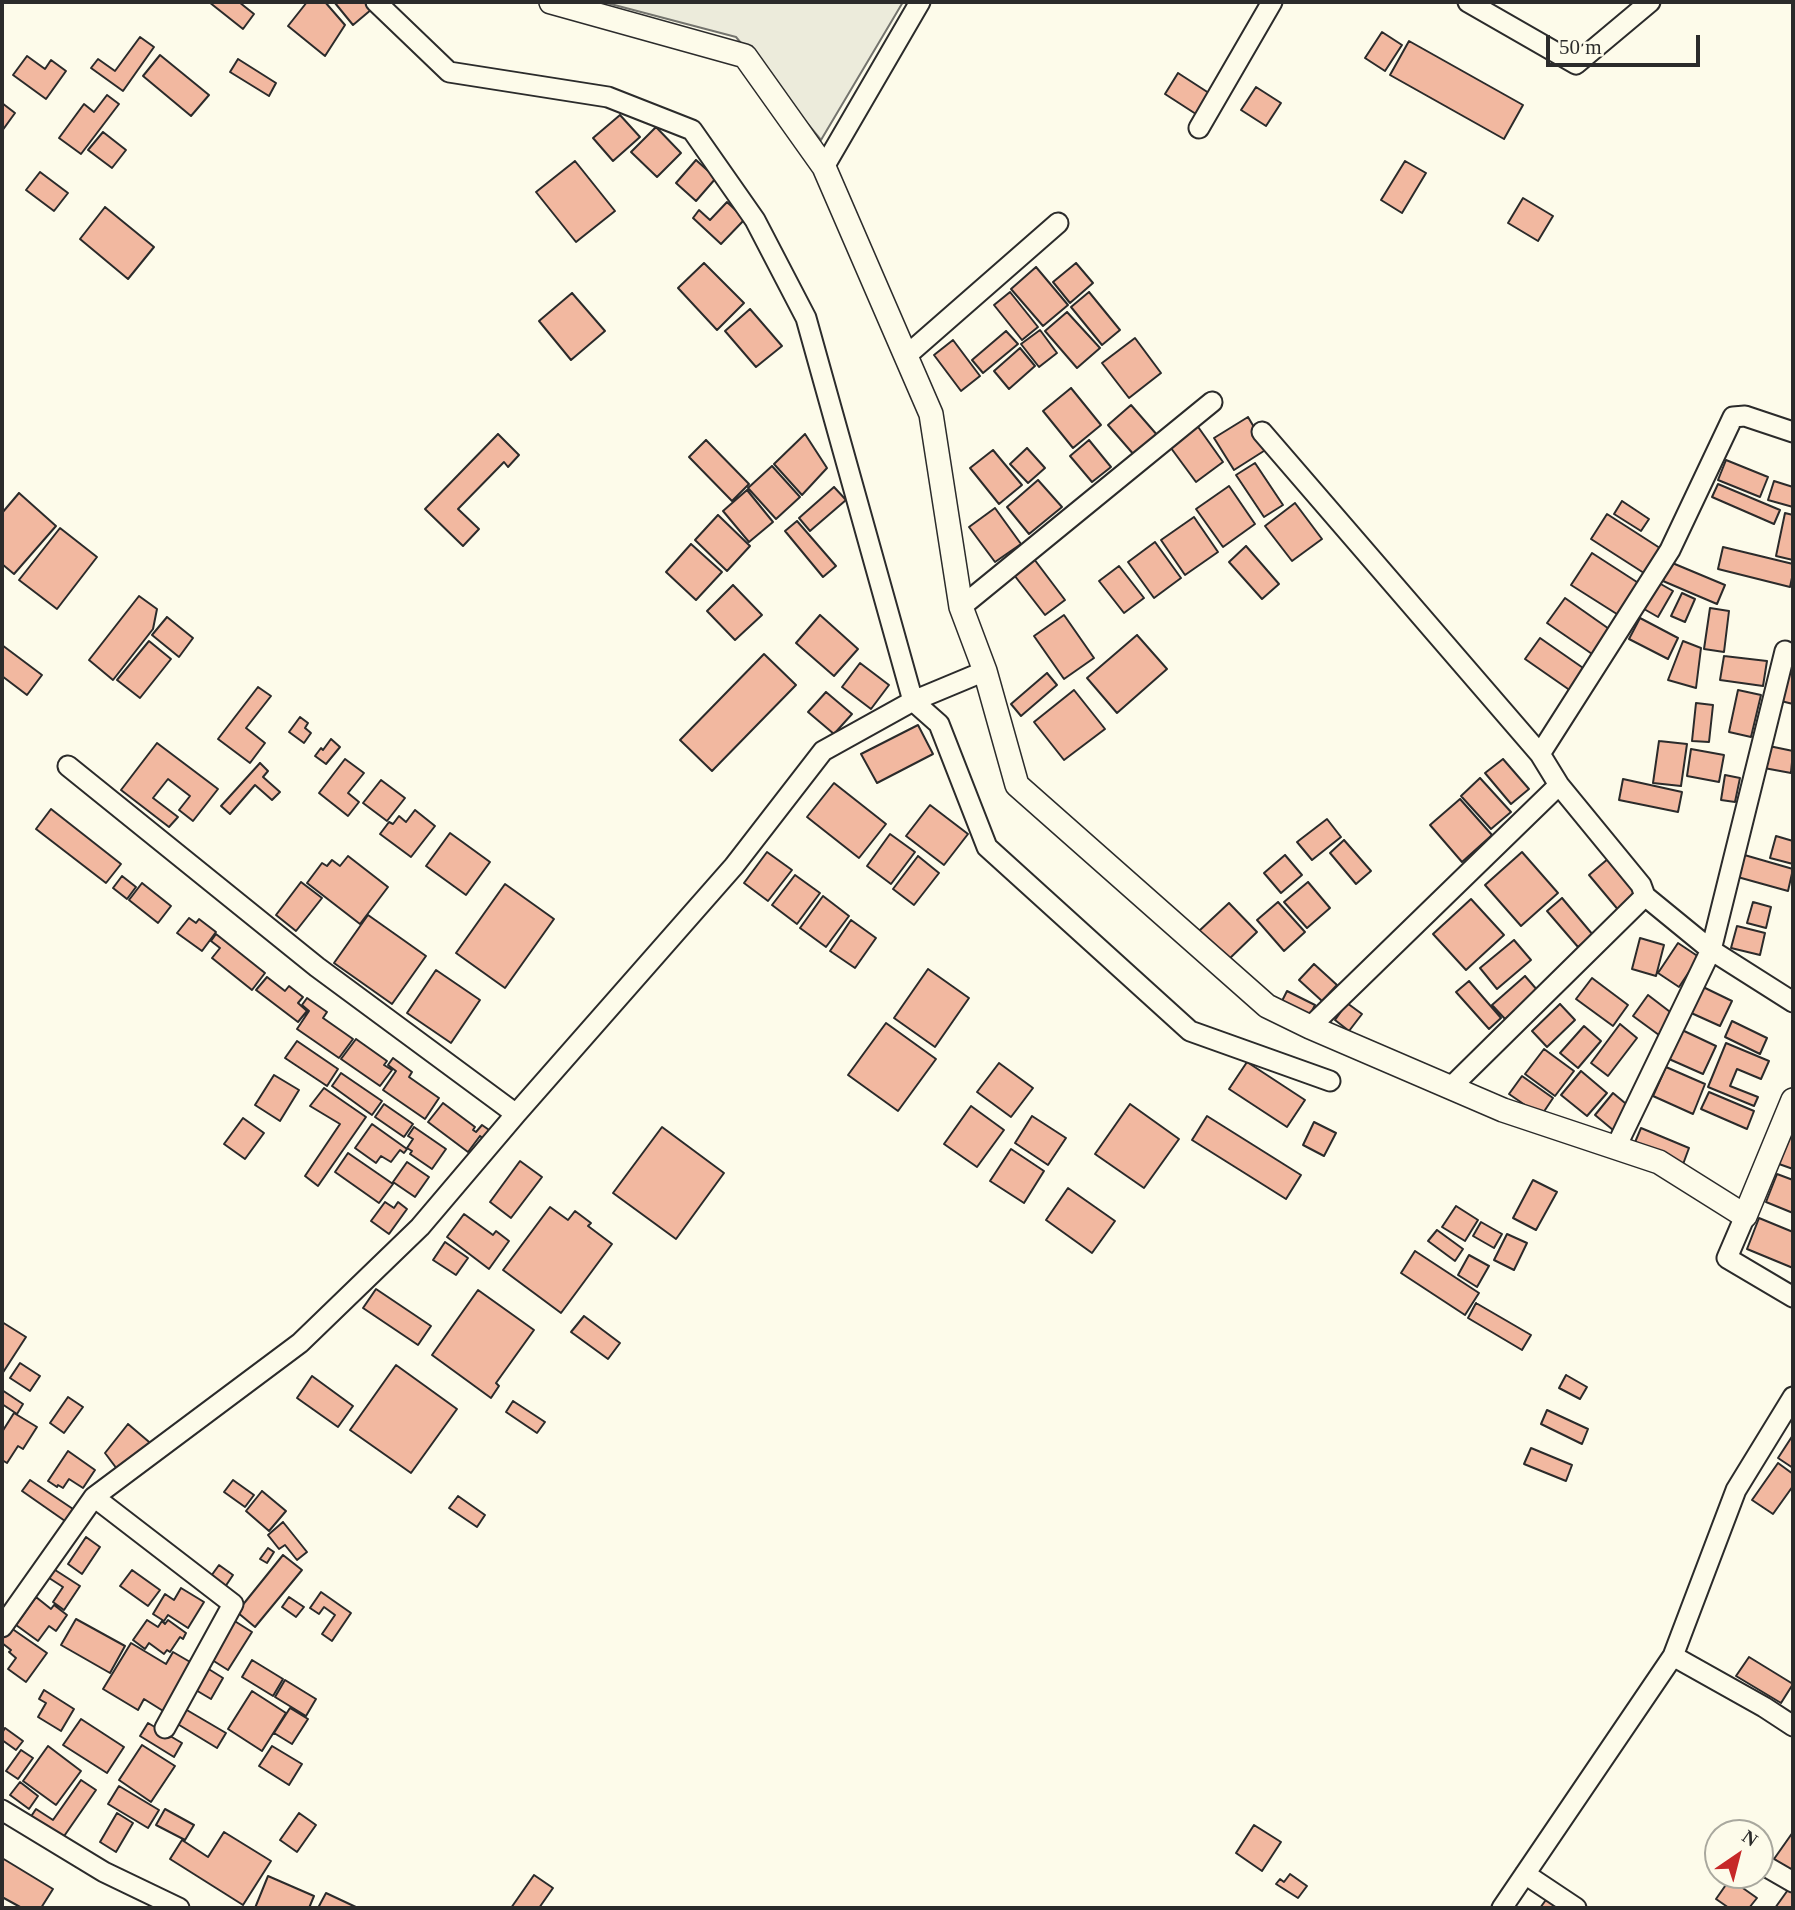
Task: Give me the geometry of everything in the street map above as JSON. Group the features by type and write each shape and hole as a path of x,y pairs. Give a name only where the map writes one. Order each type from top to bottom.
{"street":[{"path":"376,2 449,72 608,97 692,130 755,220 806,318 913,701 939,724 987,847 1190,1031 1330,1081"},
{"path":"551,2 745,56 824,167 931,414 961,607 985,671 1017,785 1266,1006 1503,1110 1658,1162 1745,1216"},
{"path":"824,167 920,2"},
{"path":"1199,128 1272,2"},
{"path":"1468,2 1576,64 1650,2"},
{"path":"906,356 1058,223"},
{"path":"961,607 1212,402"},
{"path":"1540,754 1670,550 1733,417 1745,416 1793,432"},
{"path":"1262,432 1540,754 1559,785 1641,885 1645,896 1711,950 1793,1002"},
{"path":"1616,1147 1711,950 1785,651"},
{"path":"2,1627 94,1497 300,1343 420,1227 734,866 823,751 913,701 985,671"},
{"path":"68,766 317,967 516,1114"},
{"path":"1310,1027 1559,785"},
{"path":"1451,1087 1645,896"},
{"path":"1793,1100 1727,1258 1793,1297"},
{"path":"1502,1908 1673,1656 1737,1490 1793,1397"},
{"path":"94,1497 233,1604 165,1728"},
{"path":"1673,1656 1793,1726"},
{"path":"2,1810 104,1872 179,1908"},
{"path":"1774,1871 1793,1882"},
{"path":"1525,1874 1576,1908"}],"shaded area":[{"path":"603,2 903,2 821,140 736,37"}],"building":[{"path":"209,2 239,2 254,14 243,29"},
{"path":"307,2 325,2 345,25 325,56 288,26"},
{"path":"336,2 366,2 372,9 353,25"},
{"path":"1382,32 1402,45 1385,71 1365,58"},
{"path":"140,37 154,47 123,91 91,68 98,59 115,71"},
{"path":"1409,41 1523,105 1504,139 1390,75"},
{"path":"160,55 209,95 191,116 143,76"},
{"path":"27,56 45,69 51,60 66,71 46,99 13,75"},
{"path":"238,59 276,83 269,96 230,72"},
{"path":"1178,73 1212,95 1199,116 1165,94"},
{"path":"1256,87 1281,103 1266,126 1241,110"},
{"path":"107,95 119,104 81,154 59,138 84,104 94,112"},
{"path":"2,103 15,113 2,131"},
{"path":"620,115 640,137 613,161 593,138"},
{"path":"656,127 681,153 657,177 631,152"},
{"path":"103,132 126,150 112,168 88,150"},
{"path":"696,160 716,178 696,201 676,183"},
{"path":"575,161 615,211 576,242 536,192"},
{"path":"1405,161 1426,173 1402,213 1381,200"},
{"path":"40,172 68,193 54,211 26,190"},
{"path":"1523,198 1553,216 1538,241 1508,223"},
{"path":"727,202 745,219 721,244 693,218 699,210 710,220"},
{"path":"105,207 154,247 128,279 80,239"},
{"path":"704,263 744,303 717,330 678,288"},
{"path":"1076,263 1093,283 1070,303 1053,282"},
{"path":"1036,267 1068,305 1043,326 1011,289"},
{"path":"1010,292 1038,327 1022,340 994,305"},
{"path":"1089,292 1120,330 1102,345 1071,307"},
{"path":"572,293 605,331 571,360 539,321"},
{"path":"750,309 782,346 756,367 725,331"},
{"path":"1067,312 1100,348 1077,368 1045,331"},
{"path":"1040,330 1057,353 1039,367 1021,344"},
{"path":"1006,331 1018,344 983,373 972,360"},
{"path":"1135,338 1161,373 1129,398 1102,363"},
{"path":"953,340 980,376 961,391 934,355"},
{"path":"1020,348 1035,366 1009,389 994,371"},
{"path":"1071,388 1101,425 1073,448 1043,411"},
{"path":"1131,405 1158,436 1135,456 1108,425"},
{"path":"1248,417 1267,449 1234,470 1214,438"},
{"path":"1196,424 1223,462 1196,482 1168,444"},
{"path":"498,434 519,455 508,467 504,462 458,509 479,529 463,546 425,509"},
{"path":"805,434 827,468 802,495 774,464"},
{"path":"706,440 749,484 732,501 689,457"},
{"path":"1089,440 1111,467 1092,482 1070,456"},
{"path":"1027,448 1045,468 1028,483 1010,464"},
{"path":"993,450 1022,485 999,504 970,468"},
{"path":"1726,460 1768,477 1760,497 1718,480"},
{"path":"1255,463 1283,505 1264,517 1236,475"},
{"path":"772,466 800,497 776,519 748,488"},
{"path":"1038,480 1062,507 1029,534 1007,507"},
{"path":"1774,481 1793,487 1793,507 1768,500"},
{"path":"1718,484 1780,510 1774,524 1712,497"},
{"path":"1229,486 1255,524 1223,547 1196,509"},
{"path":"834,487 846,500 810,531 799,518"},
{"path":"747,490 773,522 749,542 723,511"},
{"path":"19,493 56,526 14,574 2,564 2,513"},
{"path":"1622,501 1649,519 1641,531 1614,514"},
{"path":"1295,503 1322,539 1292,561 1265,526"},
{"path":"995,508 1021,544 995,562 969,527"},
{"path":"1785,513 1793,515 1793,560 1776,556"},
{"path":"1607,514 1663,550 1647,575 1591,539"},
{"path":"718,515 750,546 727,571 695,540"},
{"path":"1194,517 1218,552 1185,575 1161,540"},
{"path":"797,521 836,566 823,577 785,531"},
{"path":"60,528 97,557 57,609 19,580"},
{"path":"1155,542 1181,578 1154,598 1128,562"},
{"path":"691,544 722,572 696,600 666,572"},
{"path":"1246,546 1279,584 1262,599 1229,562"},
{"path":"1723,547 1793,564 1790,587 1718,569"},
{"path":"1592,553 1640,584 1620,616 1571,585"},
{"path":"1031,555 1065,600 1045,615 1011,571"},
{"path":"1670,562 1725,585 1717,604 1663,581"},
{"path":"1119,566 1144,598 1124,613 1099,581"},
{"path":"1659,583 1673,591 1658,617 1644,609"},
{"path":"733,585 762,615 735,640 707,611"},
{"path":"1682,593 1695,599 1685,622 1671,616"},
{"path":"139,596 157,609 153,629 113,680 89,660"},
{"path":"1565,598 1612,631 1595,656 1547,623"},
{"path":"1710,608 1729,611 1724,652 1704,649"},
{"path":"820,615 858,649 834,676 796,643"},
{"path":"1064,615 1094,658 1064,679 1034,636"},
{"path":"167,617 193,638 179,657 152,635"},
{"path":"1640,618 1678,638 1668,659 1629,639"},
{"path":"1137,635 1167,669 1117,713 1087,678"},
{"path":"1540,638 1586,670 1571,691 1525,659"},
{"path":"149,641 171,659 140,698 117,680"},
{"path":"1683,641 1701,648 1696,688 1668,680"},
{"path":"1793,642 1793,704 1781,701"},
{"path":"2,645 42,675 27,695 2,676"},
{"path":"764,654 796,685 712,771 680,740"},
{"path":"1724,656 1767,661 1763,686 1720,680"},
{"path":"860,663 889,685 871,709 842,687"},
{"path":"1047,673 1057,685 1021,716 1011,704"},
{"path":"258,687 271,696 246,728 265,743 250,763 218,739"},
{"path":"1074,690 1105,729 1064,760 1034,722"},
{"path":"1738,690 1761,695 1751,737 1729,732"},
{"path":"826,692 852,714 834,734 808,712"},
{"path":"1696,703 1713,705 1709,742 1692,741"},
{"path":"300,717 308,723 305,728 311,733 304,743 289,732"},
{"path":"918,725 933,754 877,783 861,754"},
{"path":"331,739 340,747 326,764 315,756"},
{"path":"1659,741 1687,744 1681,786 1653,783"},
{"path":"157,743 218,789 193,821 179,810 190,796 168,779 153,798 178,817 169,827 121,790"},
{"path":"1769,746 1793,751 1791,773 1764,768"},
{"path":"1691,749 1724,755 1719,782 1687,776"},
{"path":"345,759 364,773 348,793 359,802 348,816 319,793"},
{"path":"1503,759 1529,789 1511,804 1485,773"},
{"path":"260,763 268,771 263,777 280,792 272,800 255,785 230,814 221,806"},
{"path":"1725,775 1740,778 1735,802 1721,800"},
{"path":"1480,778 1511,812 1491,829 1461,796"},
{"path":"1623,779 1682,792 1678,812 1619,800"},
{"path":"381,780 405,798 387,821 363,803"},
{"path":"834,783 886,824 859,858 807,817"},
{"path":"1460,799 1492,835 1462,862 1430,825"},
{"path":"930,805 968,834 944,865 906,836"},
{"path":"51,809 121,864 106,883 36,829"},
{"path":"415,810 435,826 411,857 380,834 389,822 393,824 399,816 406,822"},
{"path":"1327,819 1341,837 1312,860 1297,842"},
{"path":"450,833 490,862 466,895 426,866"},
{"path":"890,834 915,852 891,884 867,866"},
{"path":"1776,836 1793,841 1793,864 1770,858"},
{"path":"1344,840 1371,871 1356,884 1330,853"},
{"path":"767,852 792,870 768,901 744,883"},
{"path":"1522,852 1558,893 1521,926 1485,885"},
{"path":"1741,854 1793,869 1788,891 1734,876"},
{"path":"1285,855 1302,875 1281,893 1264,873"},
{"path":"348,856 388,887 360,924 307,883 322,863 327,866 332,860 340,866"},
{"path":"918,856 939,873 914,905 893,889"},
{"path":"1609,858 1640,895 1620,912 1589,875"},
{"path":"795,875 820,893 797,924 772,905"},
{"path":"122,876 136,887 127,899 113,888"},
{"path":"301,882 322,898 296,931 276,915"},
{"path":"1308,882 1330,908 1307,928 1284,902"},
{"path":"142,883 171,906 158,923 129,900"},
{"path":"505,884 554,919 505,988 456,953"},
{"path":"823,896 849,916 826,947 800,928"},
{"path":"1562,898 1593,935 1578,947 1547,911"},
{"path":"1471,899 1504,935 1466,970 1433,934"},
{"path":"1278,902 1305,932 1284,951 1257,920"},
{"path":"1753,902 1771,907 1766,928 1747,923"},
{"path":"1229,903 1257,932 1227,961 1199,931"},
{"path":"368,915 426,956 392,1004 334,963"},
{"path":"189,918 196,923 199,919 216,932 202,951 177,933"},
{"path":"851,920 876,938 855,968 830,951"},
{"path":"1737,926 1765,933 1760,955 1731,948"},
{"path":"216,934 265,973 252,990 212,958 220,948 211,941"},
{"path":"1640,938 1664,945 1656,976 1632,969"},
{"path":"1514,940 1531,960 1497,989 1480,968"},
{"path":"1678,943 1699,957 1679,987 1658,973"},
{"path":"1314,964 1337,985 1322,1001 1299,980"},
{"path":"928,969 969,998 935,1047 894,1018"},
{"path":"436,970 480,1000 451,1043 407,1013"},
{"path":"1525,976 1538,991 1505,1019 1492,1005"},
{"path":"267,977 285,991 289,986 303,997 298,1003 307,1011 298,1022 256,990"},
{"path":"1592,978 1628,1005 1613,1026 1576,999"},
{"path":"1469,981 1501,1018 1489,1029 1456,992"},
{"path":"1701,986 1732,1001 1720,1026 1689,1012"},
{"path":"1287,991 1315,1005 1309,1017 1281,1003"},
{"path":"1648,995 1678,1018 1663,1038 1633,1016"},
{"path":"307,998 327,1012 323,1018 353,1039 339,1058 297,1029 309,1011 302,1005"},
{"path":"1347,1003 1362,1014 1349,1031 1335,1020"},
{"path":"1560,1004 1575,1020 1547,1047 1532,1031"},
{"path":"1732,1021 1767,1038 1760,1054 1725,1037"},
{"path":"886,1023 936,1059 898,1111 848,1075"},
{"path":"1620,1024 1637,1038 1608,1076 1591,1063"},
{"path":"1584,1026 1601,1041 1578,1068 1560,1053"},
{"path":"1682,1030 1716,1046 1703,1074 1669,1059"},
{"path":"356,1039 387,1061 384,1065 392,1070 380,1086 341,1059"},
{"path":"297,1041 338,1069 327,1086 285,1058"},
{"path":"1726,1043 1769,1061 1761,1079 1737,1069 1730,1086 1758,1097 1754,1106 1708,1087"},
{"path":"1544,1049 1574,1071 1555,1096 1525,1074"},
{"path":"393,1058 412,1072 409,1077 439,1098 425,1119 383,1090 396,1071 388,1065"},
{"path":"1247,1062 1305,1100 1287,1127 1229,1089"},
{"path":"999,1063 1033,1088 1011,1117 977,1092"},
{"path":"1666,1067 1705,1084 1693,1114 1653,1096"},
{"path":"1581,1071 1607,1093 1587,1116 1561,1095"},
{"path":"341,1073 382,1101 372,1115 332,1086"},
{"path":"274,1075 299,1090 280,1121 255,1105"},
{"path":"1522,1076 1553,1098 1541,1116 1509,1094"},
{"path":"324,1088 366,1117 318,1186 305,1176 340,1124 310,1106"},
{"path":"1709,1092 1754,1111 1747,1129 1701,1109"},
{"path":"1613,1093 1631,1108 1613,1130 1595,1115"},
{"path":"443,1103 475,1127 473,1130 476,1132 482,1125 492,1132 486,1141 480,1136 468,1152 428,1122"},
{"path":"384,1104 413,1124 404,1137 375,1117"},
{"path":"1130,1104 1179,1139 1144,1188 1095,1154"},
{"path":"971,1106 1004,1130 977,1167 944,1144"},
{"path":"1032,1116 1066,1138 1048,1165 1015,1143"},
{"path":"1207,1116 1301,1175 1286,1199 1192,1140"},
{"path":"243,1118 264,1133 245,1159 224,1144"},
{"path":"1314,1122 1336,1133 1324,1156 1303,1145"},
{"path":"372,1124 407,1149 404,1153 400,1150 391,1162 381,1156 376,1163 355,1148"},
{"path":"414,1127 446,1149 432,1169 410,1154 412,1151 407,1148 413,1139 408,1136"},
{"path":"662,1127 724,1173 676,1239 613,1193"},
{"path":"1641,1128 1689,1148 1682,1167 1633,1147"},
{"path":"1790,1134 1793,1136 1793,1169 1779,1164"},
{"path":"1011,1149 1044,1171 1024,1203 990,1181"},
{"path":"348,1153 393,1184 379,1203 335,1172"},
{"path":"520,1161 542,1177 511,1218 490,1202"},
{"path":"407,1162 429,1177 415,1197 393,1182"},
{"path":"1777,1174 1793,1180 1793,1213 1766,1202"},
{"path":"1533,1180 1557,1192 1536,1230 1513,1218"},
{"path":"1068,1188 1115,1221 1092,1253 1046,1220"},
{"path":"385,1202 394,1208 398,1202 407,1209 389,1234 371,1221"},
{"path":"1456,1206 1478,1220 1465,1241 1442,1227"},
{"path":"550,1207 568,1220 575,1211 591,1223 588,1226 612,1244 561,1313 503,1270"},
{"path":"464,1214 493,1235 496,1231 509,1241 489,1269 447,1237"},
{"path":"1759,1218 1793,1232 1793,1268 1747,1249"},
{"path":"1481,1222 1502,1234 1494,1248 1473,1236"},
{"path":"1437,1230 1463,1249 1455,1261 1428,1241"},
{"path":"1507,1234 1527,1243 1514,1270 1494,1260"},
{"path":"445,1242 468,1258 456,1275 433,1260"},
{"path":"1415,1251 1479,1293 1465,1315 1401,1273"},
{"path":"1469,1255 1489,1266 1477,1287 1458,1275"},
{"path":"376,1289 431,1326 418,1345 363,1308"},
{"path":"478,1290 534,1330 496,1383 499,1386 491,1398 432,1355"},
{"path":"1476,1303 1531,1335 1522,1350 1468,1318"},
{"path":"584,1316 620,1343 608,1359 571,1332"},
{"path":"2,1322 26,1337 2,1374"},
{"path":"20,1363 40,1376 30,1391 10,1378"},
{"path":"396,1365 457,1409 411,1473 350,1430"},
{"path":"1566,1375 1587,1387 1580,1399 1559,1388"},
{"path":"312,1376 353,1406 338,1427 297,1398"},
{"path":"2,1390 23,1404 17,1414 2,1404"},
{"path":"68,1397 83,1407 64,1433 50,1423"},
{"path":"513,1401 545,1422 537,1433 506,1412"},
{"path":"1547,1410 1588,1429 1582,1444 1541,1424"},
{"path":"14,1413 37,1427 23,1449 18,1446 7,1463 2,1460 2,1432"},
{"path":"128,1424 155,1447 120,1473 105,1453"},
{"path":"1793,1435 1793,1468 1778,1458"},
{"path":"1531,1448 1572,1465 1566,1481 1524,1464"},
{"path":"68,1451 95,1470 83,1488 69,1479 63,1488 48,1481"},
{"path":"1778,1463 1793,1474 1793,1486 1773,1514 1752,1500"},
{"path":"30,1480 73,1509 65,1521 22,1491"},
{"path":"233,1480 254,1495 245,1507 224,1492"},
{"path":"262,1491 286,1511 269,1531 246,1511"},
{"path":"458,1496 485,1515 477,1527 449,1508"},
{"path":"283,1522 307,1552 297,1560 285,1545 279,1549 268,1535"},
{"path":"86,1537 100,1547 82,1574 68,1564"},
{"path":"268,1548 274,1552 267,1563 260,1559"},
{"path":"283,1555 302,1570 255,1627 237,1612"},
{"path":"219,1565 233,1575 221,1593 206,1583"},
{"path":"52,1568 80,1586 64,1610 53,1602 63,1587 46,1576"},
{"path":"132,1570 160,1590 148,1606 120,1586"},
{"path":"181,1588 204,1602 188,1628 168,1615 164,1621 153,1614 165,1594 174,1600"},
{"path":"321,1592 351,1613 332,1641 322,1634 335,1615 324,1607 319,1614 310,1608"},
{"path":"36,1597 51,1609 54,1605 67,1615 56,1631 49,1626 38,1641 16,1625"},
{"path":"289,1597 304,1607 296,1617 282,1607"},
{"path":"76,1619 125,1646 110,1673 61,1645"},
{"path":"147,1620 158,1627 162,1621 165,1624 168,1620 186,1633 170,1652 167,1650 164,1654 149,1643 145,1649 133,1640"},
{"path":"233,1620 252,1632 228,1670 209,1658"},
{"path":"11,1628 47,1653 26,1682 8,1669 16,1658 2,1643 2,1638"},
{"path":"131,1643 166,1664 173,1652 197,1666 168,1714 144,1699 138,1710 103,1689"},
{"path":"1749,1657 1793,1684 1781,1703 1736,1676"},
{"path":"252,1660 283,1679 273,1696 242,1677"},
{"path":"207,1668 223,1678 211,1699 194,1689"},
{"path":"285,1680 316,1699 306,1716 275,1697"},
{"path":"44,1690 74,1709 61,1731 38,1717 46,1703 39,1699"},
{"path":"252,1691 286,1713 262,1751 228,1729"},
{"path":"180,1706 226,1733 217,1748 171,1720"},
{"path":"290,1708 308,1719 292,1744 274,1733"},
{"path":"81,1719 124,1747 107,1773 63,1745"},
{"path":"148,1723 182,1743 174,1757 140,1736"},
{"path":"5,1728 23,1741 16,1750 2,1740"},
{"path":"142,1745 175,1766 151,1802 119,1780"},
{"path":"48,1746 81,1771 56,1805 23,1781"},
{"path":"272,1746 302,1764 289,1785 259,1766"},
{"path":"21,1750 33,1758 18,1779 6,1771"},
{"path":"81,1780 96,1790 60,1842 28,1821 36,1809 53,1820"},
{"path":"20,1782 38,1796 29,1809 10,1795"},
{"path":"119,1786 159,1810 148,1828 108,1804"},
{"path":"165,1809 194,1825 185,1840 156,1825"},
{"path":"117,1813 133,1823 116,1852 100,1842"},
{"path":"299,1813 316,1825 297,1852 280,1840"},
{"path":"1254,1825 1281,1842 1262,1871 1236,1853"},
{"path":"224,1832 271,1861 243,1905 170,1859 182,1840 208,1857"},
{"path":"1793,1832 1793,1866 1790,1871 1774,1859"},
{"path":"2,1858 53,1889 41,1908 22,1908 2,1897"},
{"path":"1290,1874 1307,1886 1298,1898 1276,1884 1280,1879 1284,1882"},
{"path":"534,1875 553,1888 539,1908 511,1908"},
{"path":"268,1876 314,1896 309,1908 255,1908"},
{"path":"1790,1887 1793,1889 1793,1908 1775,1908"},
{"path":"1723,1889 1744,1889 1757,1898 1749,1908 1729,1908 1716,1899"},
{"path":"326,1893 358,1908 318,1908"},
{"path":"1548,1897 1564,1908 1540,1908"}]}
